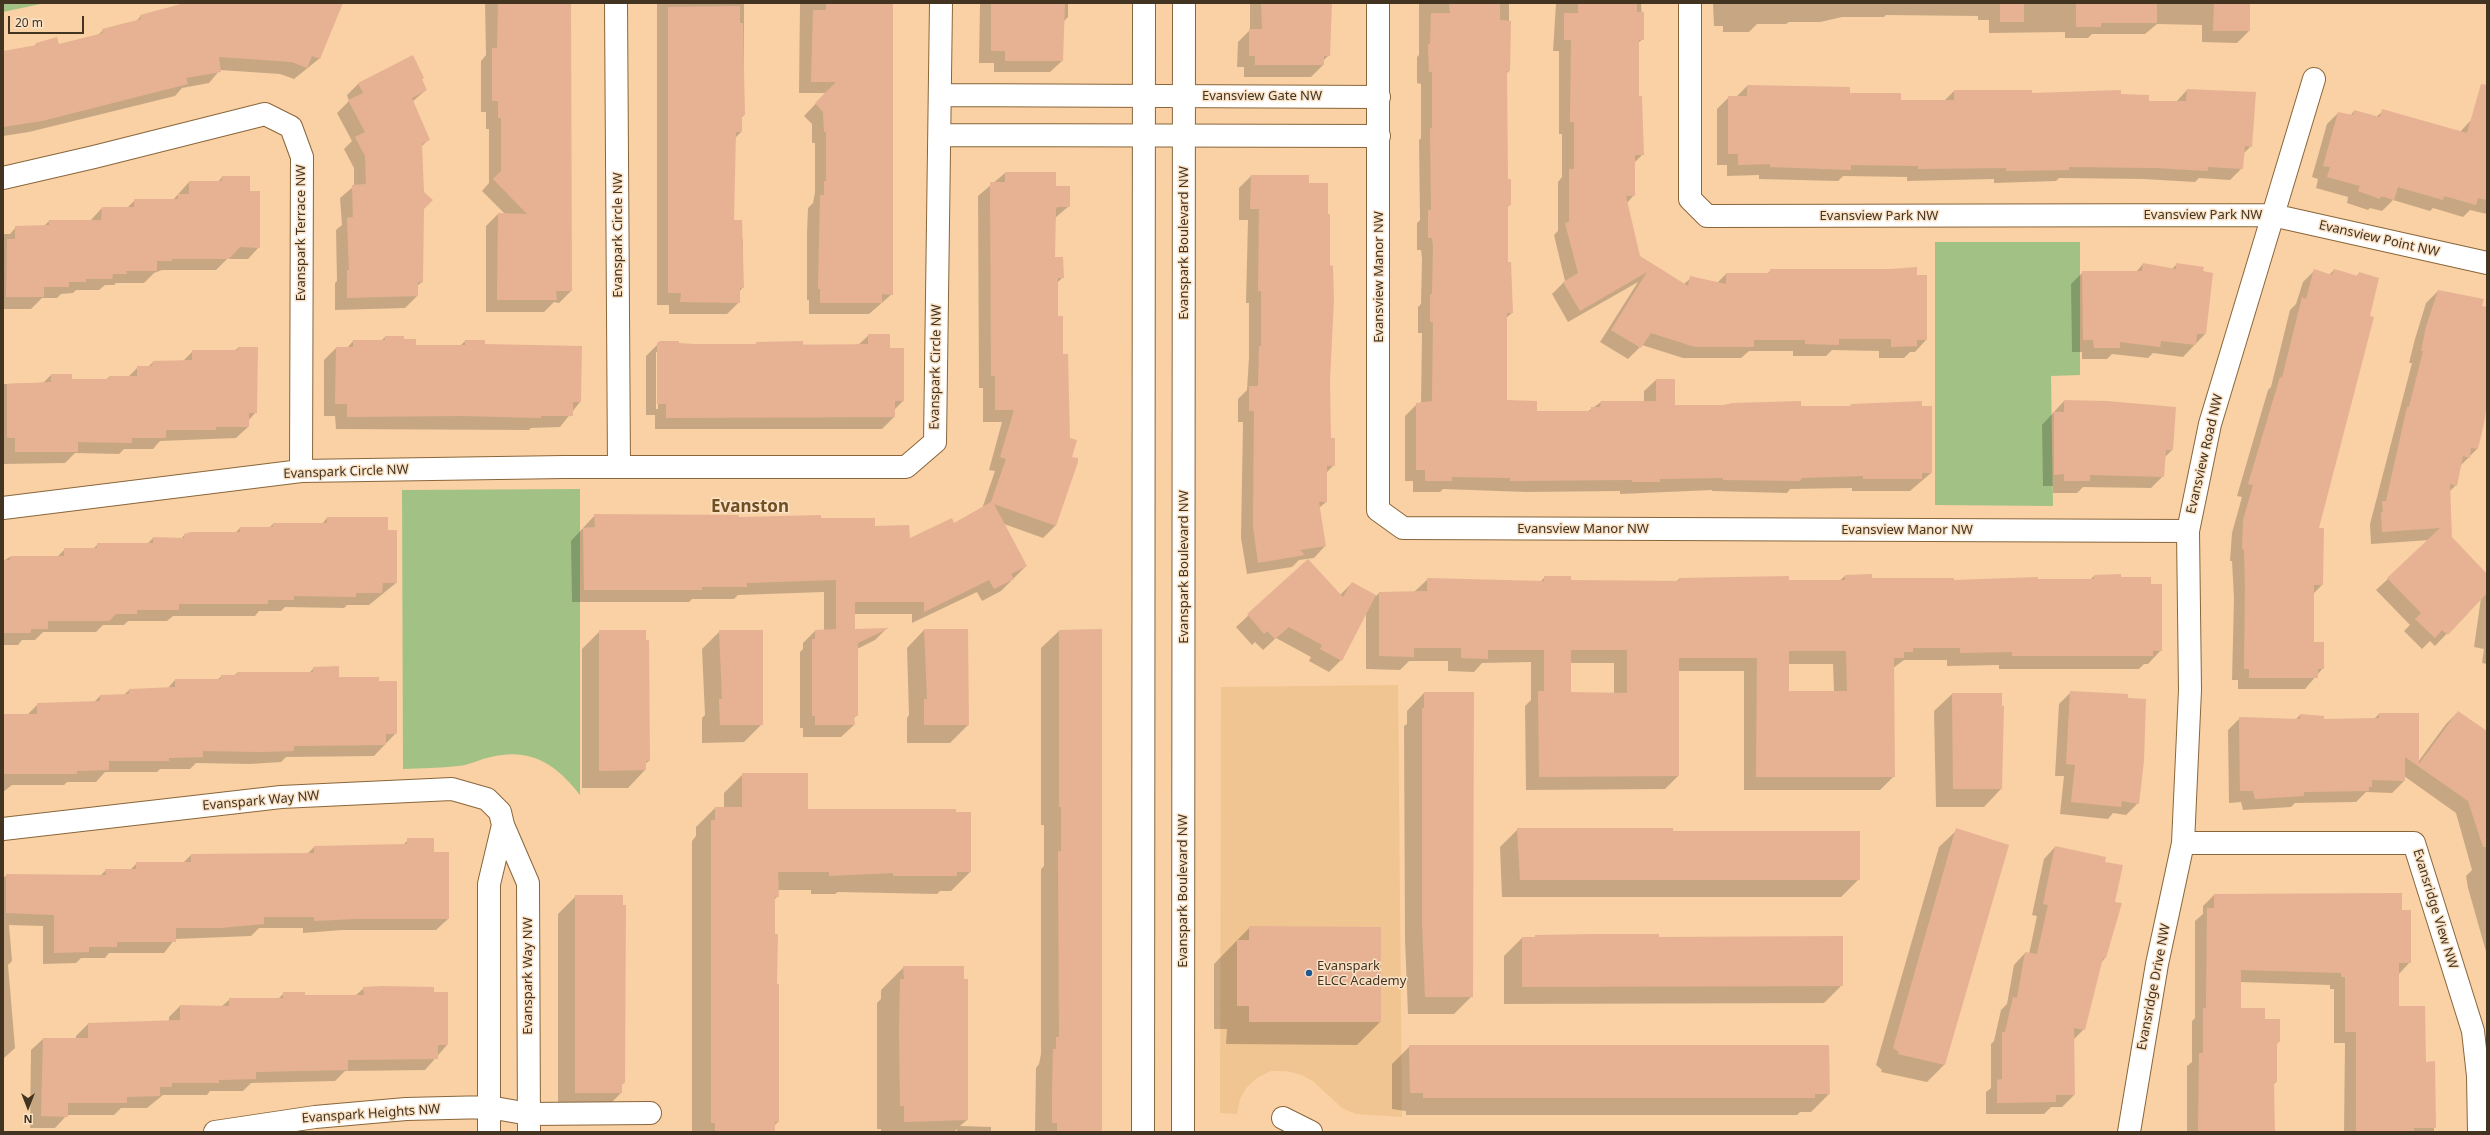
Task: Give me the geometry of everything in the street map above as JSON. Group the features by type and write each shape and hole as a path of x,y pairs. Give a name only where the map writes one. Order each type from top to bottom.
{"street":[{"name":"Evanspark Circle NW","path":"616,3 619,467"},
{"name":"Evanspark Circle NW","path":"3,508 300,471 619,467 906,467 935,442 941,3"},
{"path":"1143,1132 1144,3"},
{"name":"Evanspark Boulevard NW","path":"1183,1132 1184,3"},
{"path":"940,135 1184,136 1379,116 1378,3"},
{"name":"Evansview Park NW","path":"1690,3 1690,199 1707,216 2272,215"},
{"name":"Evansview Road NW","path":"2183,843 2190,690 2188,531 2210,424 2314,79"},
{"path":"940,95 1144,96"},
{"name":"Evansview Gate NW","path":"1144,96 1184,96 1379,116"},
{"name":"Evanspark Terrace NW","path":"3,178 265,114 291,127 302,157 300,471"},
{"name":"Evansview Manor NW","path":"1379,116 1378,510 1403,528 2188,531"},
{"name":"Evansview Point NW","path":"2272,215 2487,264"},
{"name":"Evanspark Way NW","path":"3,829 281,797 452,789 487,799 500,812 503,826 528,883 529,1123"},
{"path":"489,1132 489,884 503,826"},
{"name":"Evansridge Drive NW","path":"2129,1132 2157,964 2183,843"},
{"name":"Evansridge View NW","path":"2183,843 2414,843 2473,1031 2478,1076 2478,1132"},
{"name":"Evanspark Heights NW","path":"214,1132 323,1116 406,1109 489,1107 529,1123 650,1113"},
{"path":"1283,1118 1311,1132"}],"shaded area":[{"path":"1398,685 1402,1117 1356,1114 1342,1108 1314,1082 1302,1075 1286,1071 1271,1071 1257,1078 1246,1088 1240,1099 1237,1114 1220,1113 1221,687"}],"green space":[{"path":"3,3 45,3 3,12"},
{"path":"1935,242 2080,242 2080,375 2051,376 2053,506 1935,505"},
{"path":"580,489 580,795 562,775 552,767 542,761 519,754 491,757 458,766 403,769 402,490"}],"building":[{"path":"185,3 343,3 320,59 312,56 307,68 292,62 219,57 221,72 186,78 188,84 42,121 3,127 3,51 37,45 36,43 57,37 59,44 103,33 102,29 141,19 140,15"},
{"path":"498,3 571,3 572,291 556,291 557,300 497,300 498,213 527,214 493,179 501,171 501,118 498,118 498,101 492,101 492,48 497,48"},
{"path":"826,3 893,3 893,295 882,294 882,303 820,303 820,289 818,289 820,195 824,195 824,181 826,181 826,132 824,132 823,112 815,103 836,82 811,82 813,10 826,10"},
{"path":"991,3 1065,3 1063,61 1005,61 1005,51 991,51"},
{"path":"1261,3 1332,3 1330,56 1324,56 1324,65 1255,65 1255,56 1249,56 1249,29 1262,29"},
{"path":"1449,3 1500,3 1500,20 1511,21 1510,71 1507,71 1508,179 1511,179 1511,205 1508,205 1508,262 1511,262 1513,313 1507,313 1507,400 1537,401 1537,411 1591,411 1591,407 1600,407 1601,401 1656,401 1656,379 1675,379 1675,405 1723,405 1732,403 1801,401 1801,406 1851,406 1851,404 1922,401 1922,406 1932,406 1932,473 1922,473 1922,479 1863,479 1863,476 1802,478 1800,481 1723,480 1723,478 1660,479 1660,482 1632,482 1632,480 1510,481 1510,478 1452,477 1452,481 1425,481 1425,470 1416,470 1416,403 1432,401 1433,322 1430,322 1430,294 1432,294 1433,247 1432,238 1428,238 1428,210 1431,210 1430,128 1432,128 1432,72 1429,72 1428,44 1430,44 1431,13 1450,13"},
{"path":"1578,3 1637,3 1637,12 1644,12 1644,40 1639,40 1639,96 1642,96 1644,155 1635,155 1635,196 1626,196 1640,256 1688,286 1690,276 1726,284 1726,273 1770,273 1770,269 1890,269 1917,267 1917,275 1927,275 1927,340 1917,340 1917,346 1891,347 1891,339 1839,339 1839,345 1805,344 1805,340 1754,340 1754,347 1695,347 1651,333 1641,348 1611,330 1647,272 1580,311 1563,282 1578,273 1565,223 1569,222 1569,169 1574,169 1574,122 1570,122 1571,40 1564,40 1564,13 1578,13"},
{"path":"2000,3 2024,3 2024,22 2000,22"},
{"path":"2076,3 2157,3 2157,23 2101,23 2101,27 2076,27"},
{"path":"2214,3 2250,3 2250,31 2213,31"},
{"path":"740,6 740,23 743,23 745,115 742,115 742,132 736,132 734,220 742,220 744,288 740,288 740,303 680,302 681,293 668,293 668,7"},
{"path":"413,55 424,78 422,79 427,90 412,98 430,140 422,144 424,192 433,200 424,209 423,282 418,282 418,296 347,298 347,270 349,270 347,218 353,217 352,185 366,184 365,156 355,137 365,132 348,100 363,93 358,83"},
{"path":"2481,84 2487,85 2487,200 2478,198 2476,205 2444,196 2443,200 2398,187 2394,200 2381,196 2380,199 2358,191 2360,186 2327,177 2330,167 2323,166 2338,112 2353,115 2354,110 2380,117 2382,109 2467,133"},
{"path":"1747,85 1850,87 1850,93 1901,93 1901,100 1954,100 1954,90 2032,90 2032,93 2121,90 2121,94 2149,95 2149,101 2186,101 2187,89 2256,92 2252,147 2245,146 2243,169 2208,167 2208,171 2156,168 2069,167 2069,170 2006,171 2006,168 1918,169 1918,166 1851,165 1851,170 1770,167 1770,164 1738,165 1738,154 1728,154 1728,96 1747,96"},
{"path":"1005,172 1056,172 1056,186 1070,186 1070,207 1057,207 1056,209 1055,257 1063,257 1064,278 1058,278 1058,316 1063,316 1063,354 1068,354 1070,438 1077,440 1072,457 1078,458 1078,462 1056,526 994,504 1027,566 1011,574 1014,579 994,589 989,580 924,612 924,602 855,602 855,629 889,628 858,643 858,716 854,716 855,725 815,725 815,716 812,716 812,639 815,639 815,630 836,629 836,580 747,583 747,587 702,587 702,590 584,590 583,528 595,527 594,514 739,515 739,517 821,515 821,518 875,518 875,526 909,525 910,538 952,518 954,523 991,502 1006,459 1000,457 1014,410 995,410 995,376 991,376 990,182 1005,182"},
{"path":"1251,175 1309,175 1309,183 1328,183 1328,214 1330,214 1330,265 1333,266 1334,300 1330,380 1331,438 1335,438 1335,466 1327,466 1327,502 1319,502 1326,546 1300,550 1305,555 1258,563 1253,526 1254,411 1249,411 1249,386 1258,386 1259,346 1261,346 1261,291 1258,291 1259,209 1250,209"},
{"path":"222,176 250,176 250,191 260,191 260,248 240,247 229,259 172,259 172,261 157,261 157,271 126,271 127,274 113,274 112,279 86,279 86,282 69,282 69,287 44,287 44,297 6,297 7,239 15,239 15,226 49,225 49,220 101,220 102,207 134,207 134,199 178,199 178,194 189,194 189,181 222,181"},
{"path":"2143,263 2176,269 2176,263 2204,267 2203,271 2213,273 2206,334 2197,334 2196,345 2161,341 2160,347 2120,342 2120,348 2094,348 2093,340 2083,340 2082,271 2142,271"},
{"path":"2314,269 2332,275 2334,269 2358,276 2359,272 2379,278 2370,316 2374,317 2319,528 2324,528 2323,585 2314,585 2314,642 2324,642 2324,669 2318,669 2318,678 2249,678 2249,669 2244,669 2245,586 2244,550 2242,549 2243,520 2253,485 2248,484 2280,377 2282,378 2302,297 2306,299"},
{"path":"2438,290 2484,299 2482,306 2487,307 2487,403 2484,424 2478,449 2471,448 2470,458 2463,456 2457,486 2450,484 2452,537 2487,574 2487,593 2448,635 2442,630 2435,638 2415,619 2421,613 2387,578 2440,528 2382,532 2381,512 2383,512 2382,501 2386,501 2407,407 2409,407 2423,351 2421,351 2426,327"},
{"path":"868,334 890,334 890,348 904,348 904,401 895,401 895,417 666,418 666,404 657,404 657,343 660,341 679,341 679,343 695,344 756,344 756,342 803,341 803,345 868,344"},
{"path":"385,336 404,336 404,339 416,339 416,345 465,345 465,340 485,340 485,344 582,346 581,402 573,402 573,416 541,416 541,418 462,416 347,417 347,404 335,404 336,347 353,347 353,340 385,340"},
{"path":"238,347 258,347 257,413 249,413 249,427 216,427 216,430 166,430 166,438 132,438 132,443 78,442 78,452 15,452 15,438 7,438 7,384 51,382 51,374 72,374 72,379 109,379 109,376 137,376 137,366 152,366 153,361 192,360 192,350 238,350"},
{"path":"2064,400 2107,401 2176,407 2173,450 2166,450 2164,477 2090,475 2090,481 2064,481 2064,474 2054,475 2054,412 2064,412"},
{"path":"327,517 388,517 388,530 397,530 397,583 383,583 382,593 356,593 356,597 294,596 294,600 268,600 268,604 179,604 179,610 137,610 137,614 116,614 109,621 48,621 48,629 31,629 31,633 3,633 3,560 10,560 10,556 64,556 64,548 97,548 97,543 153,543 153,537 184,538 184,534 191,532 240,532 240,527 273,527 273,523 327,523"},
{"path":"1308,559 1343,597 1352,582 1376,595 1342,661 1320,649 1322,645 1289,627 1275,639 1267,631 1264,634 1247,614"},
{"path":"1872,574 1872,578 1954,578 1954,580 2038,577 2038,579 2094,579 2094,575 2121,574 2121,577 2151,577 2151,584 2162,584 2162,651 2153,651 2153,656 2012,656 2012,652 1960,653 1960,648 1913,648 1913,652 1904,652 1904,658 1894,658 1895,777 1756,777 1757,658 1679,658 1679,776 1539,777 1538,691 1544,691 1544,650 1488,650 1488,659 1461,658 1461,648 1414,648 1414,657 1379,656 1379,592 1427,591 1427,578 1544,581 1544,576 1571,576 1571,580 1679,581 1679,578 1789,576 1789,580 1845,580 1845,575","holes":["1571,650 1627,650 1627,693 1571,692","1789,651 1846,651 1847,691 1789,691"]},
{"path":"924,629 968,629 969,725 924,725 924,699 927,699"},
{"path":"1102,629 1102,1132 1057,1132 1057,1123 1052,1123 1052,1094 1053,1049 1056,1049 1056,1037 1059,1037 1058,851 1061,851 1061,807 1059,807 1059,630"},
{"path":"599,630 646,630 646,640 649,640 650,761 646,761 646,770 599,771"},
{"path":"719,630 763,630 763,725 720,725 719,699 722,699"},
{"path":"339,666 339,677 379,677 379,681 397,681 397,734 386,734 386,745 294,746 294,751 203,751 203,757 169,758 169,761 109,761 109,770 77,771 77,774 3,774 3,714 37,714 37,703 100,701 100,695 129,694 129,689 175,687 175,679 221,679 221,675 237,675 237,672 313,672 313,667"},
{"path":"2070,691 2128,694 2128,698 2146,699 2144,761 2139,804 2122,801 2121,807 2071,802 2075,765 2066,764"},
{"path":"1424,692 1474,692 1473,997 1425,997 1422,922 1422,708 1424,708"},
{"path":"1952,693 2002,693 2002,706 2004,706 2002,789 1953,789"},
{"path":"2458,711 2487,731 2487,847 2483,847 2468,801 2405,757 2405,781 2372,780 2372,787 2369,787 2369,791 2304,792 2304,796 2255,799 2253,791 2240,791 2239,717 2300,719 2300,714 2324,716 2324,719 2379,718 2379,713 2419,713 2419,764"},
{"path":"742,773 808,773 808,809 956,809 956,812 971,812 971,872 957,872 957,876 893,876 893,873 829,876 829,872 778,872 779,897 775,897 775,934 778,934 777,984 779,984 779,1122 775,1122 775,1132 715,1132 715,1123 711,1123 711,820 715,820 715,807 742,807"},
{"path":"1517,828 1673,828 1673,831 1860,831 1860,880 1520,880"},
{"path":"1956,828 2009,845 1945,1065 1898,1054 1899,1052 1893,1048"},
{"path":"407,838 434,838 434,852 449,852 449,919 354,919 314,921 314,917 264,917 264,924 220,928 176,928 176,942 117,942 117,947 89,947 89,952 54,953 54,915 6,913 6,874 106,875 105,869 136,869 136,862 191,862 191,854 314,853 314,846 407,844"},
{"path":"2055,846 2106,857 2105,862 2123,865 2115,902 2122,903 2106,958 2103,958 2085,1030 2074,1028 2075,1095 2056,1095 2056,1102 1997,1103 1997,1080 2002,1079 2002,1032 2005,1032 2013,997 2017,998 2025,952 2037,954 2048,905 2043,904"},
{"path":"2402,893 2402,910 2411,910 2411,963 2399,963 2399,1006 2425,1006 2426,1062 2435,1061 2436,1128 2414,1128 2414,1132 2356,1132 2356,1032 2345,1032 2345,977 2341,977 2341,973 2241,970 2241,1008 2265,1008 2265,1019 2280,1019 2280,1042 2277,1042 2277,1082 2274,1082 2275,1132 2198,1132 2199,1053 2203,1053 2203,1008 2206,1008 2207,908 2214,908 2214,894"},
{"path":"575,895 623,895 623,905 626,905 625,1083 622,1083 622,1093 575,1093"},
{"name":"Evanspark ELCC Academy","path":"1249,926 1381,927 1381,1022 1249,1022 1249,1006 1237,1006 1237,940 1249,940"},
{"path":"1659,934 1659,937 1843,936 1843,986 1522,987 1522,937 1535,937 1535,935"},
{"path":"903,966 964,966 964,979 968,979 968,1120 904,1122 904,1106 900,1106 899,1030 900,979 904,979"},
{"path":"363,987 434,987 434,992 448,992 448,1045 438,1045 438,1059 348,1060 348,1070 256,1072 256,1079 219,1080 219,1083 172,1083 172,1087 160,1087 160,1096 127,1097 127,1103 68,1103 68,1117 41,1116 43,1038 88,1038 88,1023 180,1020 180,1005 229,1006 229,998 283,998 283,992 305,992 305,995 364,995"},
{"path":"1409,1045 1829,1045 1830,1094 1815,1094 1815,1098 1423,1098 1423,1093 1410,1093"}],"place":[{"name":"Evanspark ELCC Academy","path":"1309,973"}],"district":[{"name":"Evanston","path":"750,507"}]}
